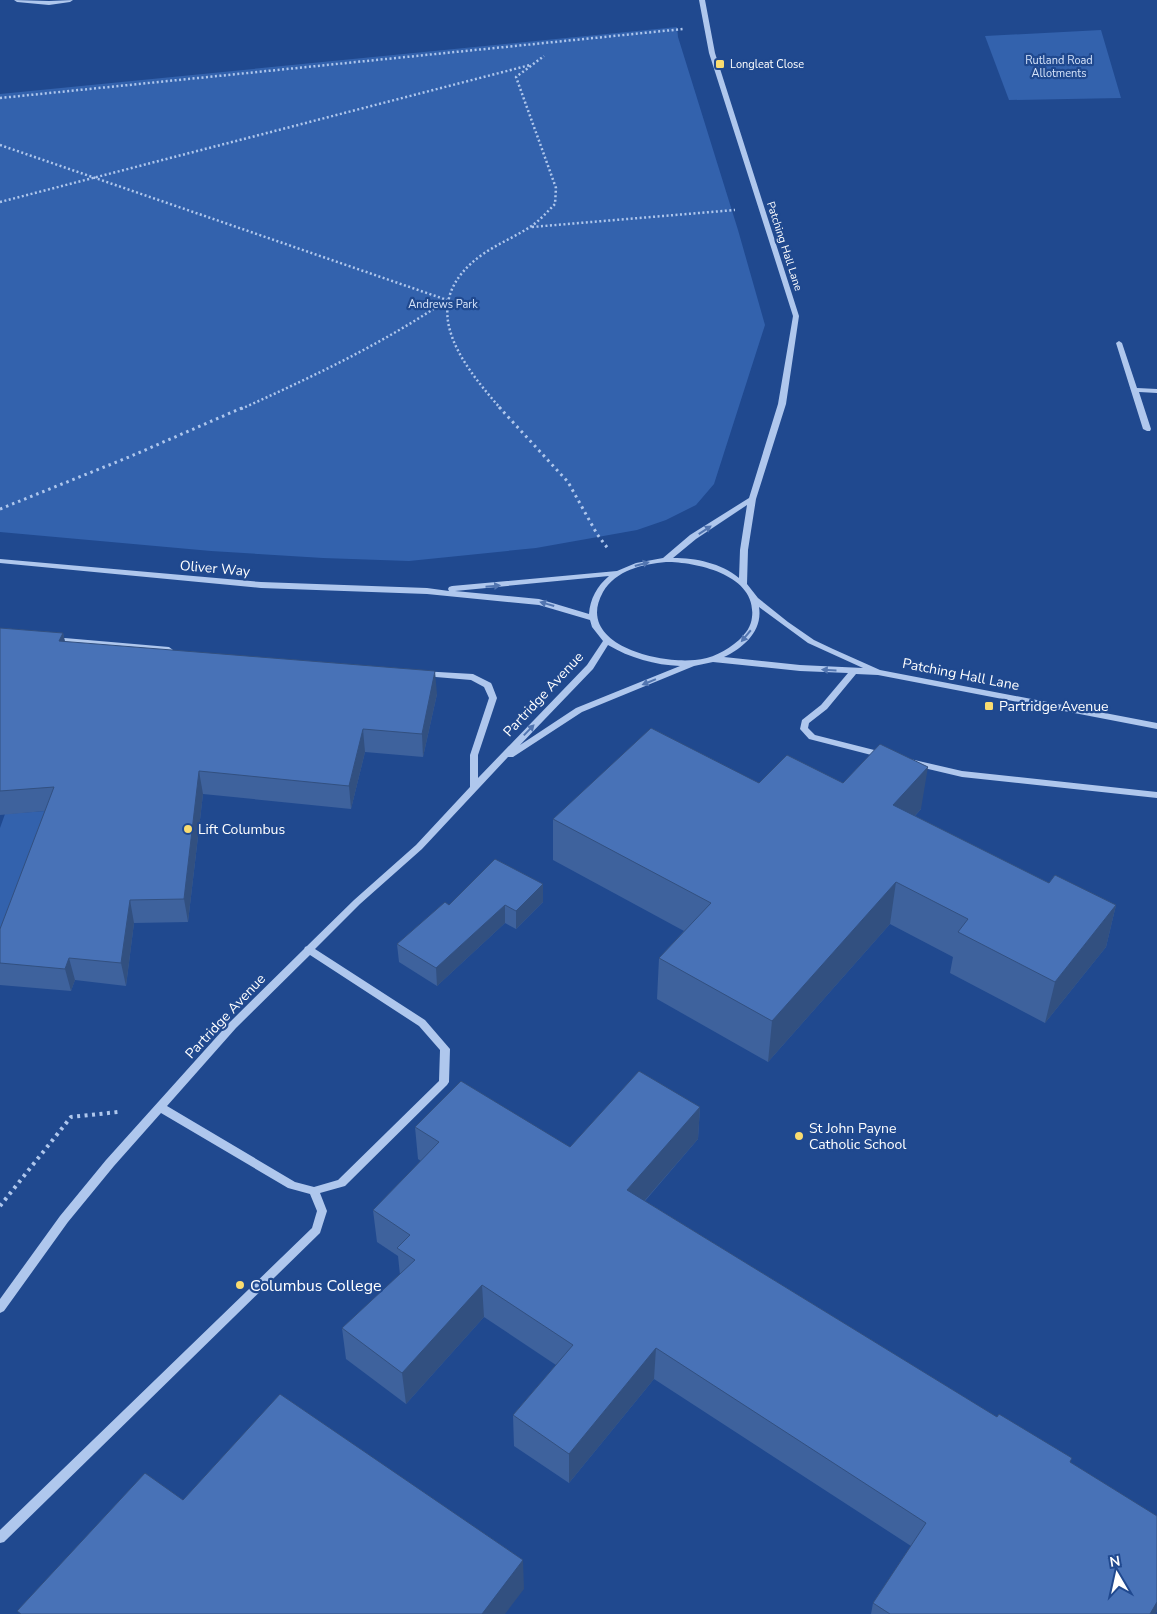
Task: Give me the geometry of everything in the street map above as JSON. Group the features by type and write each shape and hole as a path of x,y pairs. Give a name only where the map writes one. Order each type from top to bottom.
{"street":[{"path":"17,0 49,3 70,0"},
{"name":"Patching Hall Lane","path":"702,0 712,53 796,316 782,404 752,499 744,550 743,585"},
{"path":"1119,343 1147,429"},
{"path":"1134,390 1157,391"},
{"name":"Patching Hall Lane","path":"666,559 752,499"},
{"name":"Patching Hall Lane","path":"753,598 756,616 750,634 735,648 713,659 694,663 661,663 630,655 607,640 601,633 594,618 594,601 603,586 618,573 630,567 666,559 689,560 710,565 729,574 743,585 753,598 804,637 878,672"},
{"name":"Oliver Way","path":"0,561 261,584 427,591 539,602 594,618"},
{"name":"Oliver Way","path":"427,591 618,573"},
{"path":"39,638 177,651"},
{"name":"Partridge Avenue","path":"0,1308 64,1219 110,1163 233,1025 357,902 419,847 590,667 607,640"},
{"name":"Patching Hall Lane","path":"713,659 800,668 878,672 1157,726"},
{"name":"Partridge Avenue","path":"495,765 579,710 694,663"},
{"path":"854,671 824,707 805,722 804,729 812,737 962,774 1157,795"},
{"path":"414,672 472,678 488,685 493,698 474,754 474,788"},
{"path":"161,1108 292,1186 314,1191 341,1183 444,1082 445,1050 422,1023 308,949"},
{"path":"0,1538 316,1230 322,1211 314,1191"}],"path":[{"path":"0,98 706,26"},
{"path":"544,56 516,76 556,188 555,204 532,227 480,255 460,276 447,300 445,317 457,353 487,394 569,483 598,537 608,549"},
{"path":"0,202 533,64"},
{"path":"0,145 447,300"},
{"path":"532,227 760,208"},
{"path":"0,509 152,448 340,364 417,321 447,300"},
{"path":"0,1206 71,1117 161,1108"}],"green space":[{"name":"Andrews Park","path":"677,27 678,37 738,230 765,325 714,484 696,505 666,520 637,530 536,548 409,561 211,551 0,532 0,94"},
{"name":"Rutland Road Allotments","path":"1101,30 1121,98 1009,100 985,36"},
{"path":"59,810 0,969 0,828 5,814"}],"building":[{"path":"0,628 63,633 59,641 435,671 422,734 363,729 349,786 199,771 184,899 130,900 121,963 69,958 65,969 0,963 0,929 54,787 0,791"},
{"path":"651,728 759,783 787,755 843,783 880,744 928,767 893,805 1049,883 1055,875 1116,905 1055,982 958,932 968,919 896,882 772,1021 659,958 711,903 553,819"},
{"path":"495,859 543,884 516,911 505,905 436,968 397,944 445,902 449,905"},
{"path":"639,1071 700,1107 627,1190 997,1417 999,1414 1072,1458 1070,1462 1157,1516 1157,1602 1150,1614 890,1614 873,1603 926,1523 656,1348 569,1454 513,1415 573,1345 482,1285 402,1373 342,1328 415,1260 397,1248 410,1235 373,1210 439,1142 415,1127 461,1081 570,1147"},
{"path":"280,1394 523,1560 482,1614 21,1614 17,1611 145,1473 183,1500"}],"place":[{"name":"Longleat Close","path":"720,64"},
{"name":"Partridge Avenue","path":"989,706"},
{"name":"Lift Columbus","path":"188,829"},
{"name":"St John Payne Catholic School","path":"799,1136"},
{"name":"Columbus College","path":"240,1285"}]}
